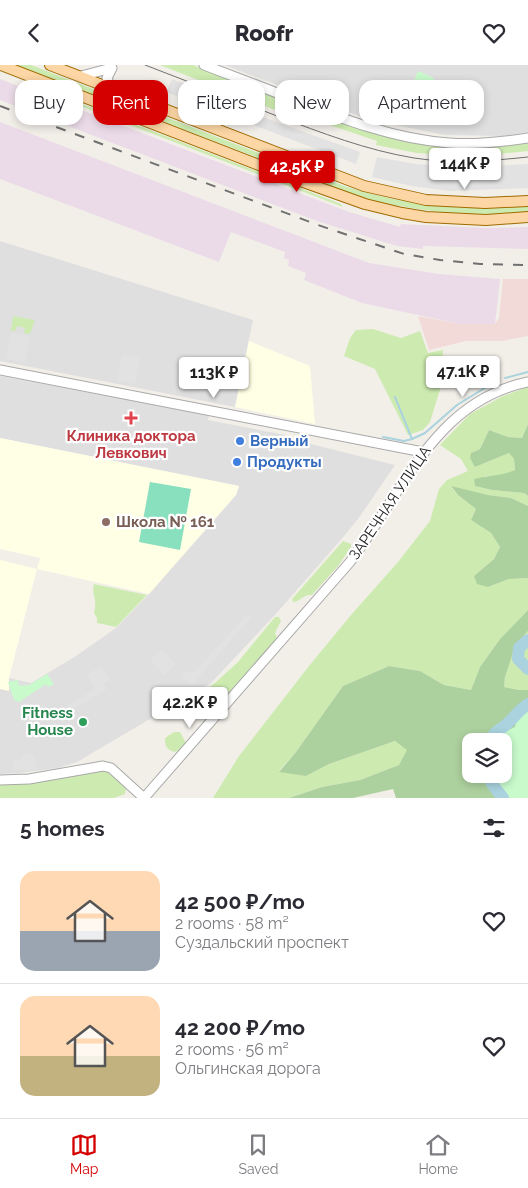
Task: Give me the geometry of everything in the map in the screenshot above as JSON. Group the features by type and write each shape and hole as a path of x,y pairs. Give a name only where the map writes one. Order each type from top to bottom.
{"main road":[{"path":"1,65 313,186 365,204 426,217 486,220 528,217"},
{"path":"50,65 93,81"},
{"path":"168,111 364,187 405,196 468,203 528,201"},
{"path":"502,203 528,193"}],"street":[{"path":"204,65 357,124 411,138 463,144 528,138"},
{"path":"80,76 116,67"},
{"path":"108,80 107,78 116,67"},
{"path":"0,370 423,452"},
{"name":"ЗАРЕЧНАЯ УЛИЦА","path":"144,798 253,675 360,549 423,452 442,429 481,399 497,391 528,382"},
{"path":"0,780 30,779 103,766 111,768 144,798"}],"shaded area":[{"path":"224,65 528,65 528,132 503,136 444,135 396,125 484,125 484,80 359,80 359,116 349,112 349,80 275,80 275,84"},
{"path":"0,79 15,85 15,106 0,100"},
{"path":"172,79 178,81 178,97 168,93"},
{"path":"83,111 93,114 93,125 121,125 349,212 400,227 401,224 486,228 528,227 528,249 423,246 423,249 397,246 317,221 65,125 83,125"},
{"path":"265,118 275,122 275,125 285,125 360,152 356,164 253,125 265,125"},
{"path":"0,122 369,263 439,274 500,279 495,324 460,324 362,303 304,280 306,273 288,266 289,260 284,258 285,252 231,232 219,262 0,179"},
{"path":"377,157 415,164 446,166 479,167 528,164 528,188 450,191 412,186 372,177"},
{"path":"0,241 253,320 235,407 0,361"},
{"path":"503,279 528,279 528,336 502,341 466,341 429,350 418,316 460,324 495,324 499,318"},
{"path":"11,333 30,337 25,362 6,359"},
{"path":"249,341 310,366 315,424 235,407"},
{"path":"122,354 140,358 135,384 117,380"},
{"path":"0,376 209,415 208,420 285,435 294,444 299,441 395,465 358,519 339,542 274,616 211,683 77,762 58,768 0,774 0,689 9,690 9,678 31,683 76,656 116,628 149,594 236,495 239,486 0,438"},
{"name":"Школа № 161","path":"0,438 239,486 236,495 149,594 37,569 40,558 0,549"},
{"path":"0,560 37,569 9,678 9,691 0,689"},
{"path":"248,613 252,617 192,685 181,675 184,672 194,672"},
{"path":"162,649 176,664 164,676 150,660"},
{"path":"101,666 110,680 104,684 107,689 68,713 65,707 95,689 87,675"},
{"path":"33,753 38,769 14,771 13,761 21,760 21,755"}],"green space":[{"path":"15,65 31,65 70,80 54,80"},
{"path":"160,65 193,65 231,80 198,80"},
{"path":"418,71 434,78 433,80 414,80"},
{"path":"83,85 93,89 93,95 83,91"},
{"path":"265,93 275,97 275,110 265,106"},
{"path":"83,104 93,108 93,111 83,107"},
{"path":"168,118 178,122 178,125 186,125 344,186 367,193 412,202 458,207 504,208 528,206 528,212 465,214 402,207 361,197 168,123"},
{"path":"349,123 411,141 528,141 528,151 478,156 447,155 417,153 376,145 377,141 330,125 349,125"},
{"path":"130,125 137,125 341,204 343,207"},
{"path":"13,316 35,320 30,334 24,333 25,328 17,326 15,331 11,331"},
{"path":"373,329 401,338 420,331 428,353 443,350 442,383 430,422 423,430 408,435 375,369 344,356 350,338 356,330"},
{"path":"528,387 528,424 522,438 508,437 489,430 480,449 471,453 475,467 509,453 514,459 515,471 500,476 485,476 475,486 492,490 524,493 528,496 528,506 511,498 451,487 476,509 471,520 491,533 500,547 494,559 474,576 488,587 509,579 528,578 528,610 500,639 480,667 471,690 444,685 420,671 389,666 343,686 296,752 279,771 306,776 329,764 395,741 408,750 399,765 360,780 322,787 289,798 213,798 239,756 309,666 398,562 430,521 439,489 447,480 468,471 461,459 440,445 470,414 503,396"},
{"path":"528,424 528,496 524,493 492,490 475,486 474,479 515,470 514,459 509,453 475,467 470,458 471,453 480,449 489,430 508,437 522,438"},
{"path":"150,482 191,489 180,550 139,542"},
{"path":"451,486 488,495 511,498 528,506 528,578 509,579 488,587 477,584 474,576 494,559 500,547 491,533 471,520 476,509 458,495"},
{"path":"343,541 351,544 351,547 338,566 312,595 293,602 292,599"},
{"path":"94,584 147,595 116,627 97,623 94,613"},
{"path":"528,610 528,631 516,644 505,677 504,687 528,690 528,798 396,798 393,789 353,798 289,798 322,787 360,780 399,765 407,750 395,741 329,764 306,776 279,772 296,752 343,686 389,666 420,671 444,685 471,690 480,667 500,639"},
{"path":"275,617 279,617 281,621 275,633 277,638 246,675 209,712 187,710 186,704 196,700 238,662"},
{"path":"528,631 528,690 504,687 505,677 516,644"},
{"path":"47,674 54,684 48,687 46,684 19,702 14,700 8,682 18,680 19,686 29,685"},
{"path":"528,710 528,798 502,798 494,783 512,783 512,733 502,733 515,727 518,713"},
{"path":"174,732 180,732 186,743 181,750 174,752 166,747 165,738"},
{"path":"96,769 109,772 128,788 125,794 114,798 0,798 0,784 39,782"}],"waterway":[{"path":"505,378 528,372"},
{"path":"412,439 425,433 457,405 488,386"},
{"path":"383,437 404,441 412,439 395,397"},
{"path":"528,640 519,648 518,659 528,669"},
{"path":"524,665 528,664"},
{"path":"495,733 528,704"},
{"path":"492,783 503,798"}],"tram line":[{"path":"145,65 311,129 396,155 442,161 485,161 528,157"}],"railway":[{"path":"0,106 318,225 404,254 480,264 528,265"}],"place":[{"name":"Клиника доктора Левкович","path":"131,418"},
{"name":"Верный","path":"240,441"},
{"name":"Продукты","path":"237,462"},
{"name":"Школа № 161","path":"106,522"},
{"name":"Fitness House","path":"83,722"}]}
